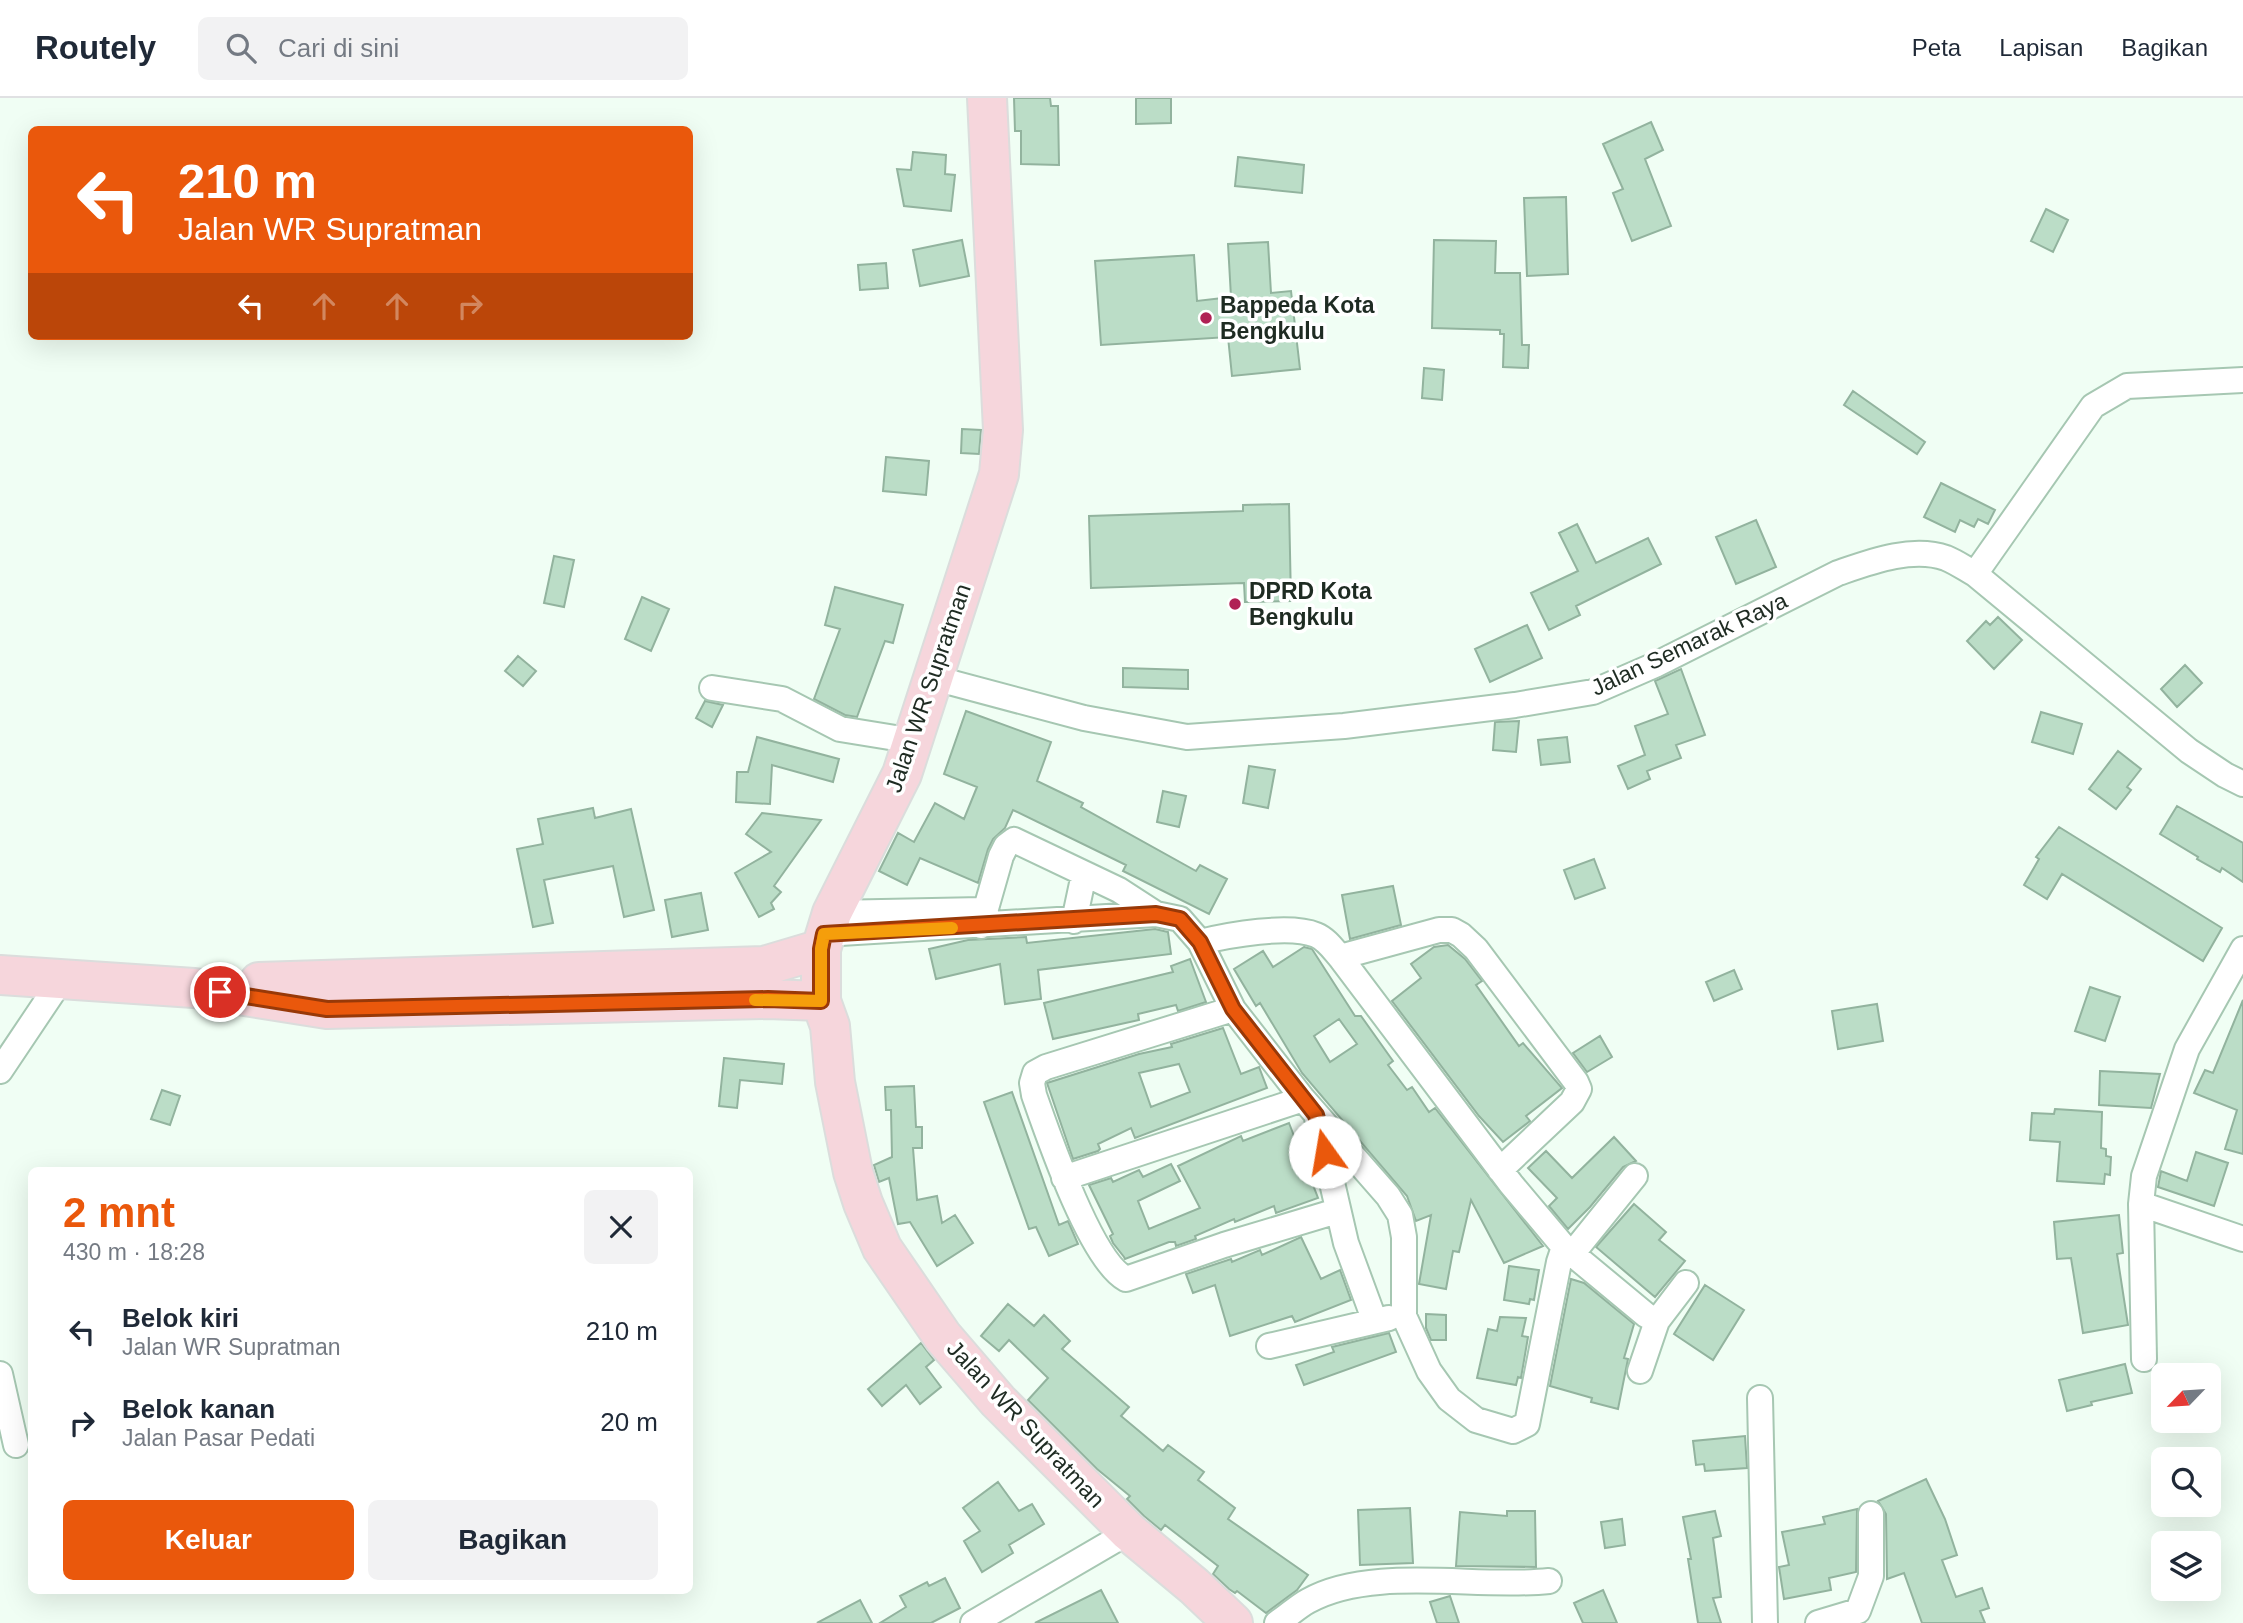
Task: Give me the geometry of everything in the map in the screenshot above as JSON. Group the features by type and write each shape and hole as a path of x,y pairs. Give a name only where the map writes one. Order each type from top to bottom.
{"highway":[{"name":"Jalan WR Supratman","path":"987,98 1003,443 999,474 902,774 825,932 821,1001 830,1026 835,1082 853,1172 882,1248 943,1336 998,1402 1129,1532 1194,1586 1233,1623"},
{"path":"194,988 282,980 764,966 825,932"},
{"path":"0,975 194,988 327,1009 821,1001"}],"street":[{"path":"1975,574 2093,407 2127,386 2243,380"},
{"name":"Jalan Semarak Raya","path":"934,678 1084,719 1187,737 1344,726 1516,705 1593,692 1655,665 1838,573 1870,561 1909,555 1945,557 1975,574 2189,751 2224,775 2243,784"},
{"path":"712,688 782,699 839,729 914,741"},
{"path":"984,918 1001,856 1006,846 1014,840 1119,890 1156,914"},
{"path":"1074,921 1084,874"},
{"path":"825,932 984,918 1074,921 1156,914 1180,919 1200,942 1233,1009 1309,1107 1388,1196 1400,1216 1404,1237 1404,1316 1429,1371 1448,1399 1476,1420 1513,1431 1522,1428 1530,1417 1559,1262 1635,1176"},
{"path":"1340,957 1439,930 1452,930 1461,934 1476,949 1505,985 1579,1089 1572,1102 1500,1170"},
{"path":"1200,942 1236,933 1314,933 1324,939 1500,1170 1568,1251 1657,1321"},
{"path":"2144,1359 2141,1205 2144,1176 2188,1049 2243,949"},
{"path":"0,1071 61,980"},
{"path":"1233,1009 1046,1067 1035,1073 1032,1083 1034,1095 1064,1178 1105,1259 1115,1273 1126,1279 1224,1245 1338,1211"},
{"path":"1064,1178 1309,1107"},
{"path":"1309,1107 1346,1244 1374,1320"},
{"path":"2141,1205 2243,1239"},
{"path":"1640,1371 1657,1321 1686,1283"},
{"path":"1269,1346 1374,1320 1404,1316"},
{"path":"0,1374 16,1446"},
{"path":"1760,1398 1765,1623"},
{"path":"1818,1623 1860,1617 1871,1576 1871,1514"},
{"path":"973,1623 1015,1613 1129,1532"},
{"path":"1278,1623 1309,1600 1333,1591 1365,1585 1417,1580 1519,1585 1549,1581"}],"building":[{"path":"1014,98 1050,98 1051,106 1058,106 1059,165 1021,164 1021,131 1015,131"},
{"path":"1136,98 1171,98 1171,123 1136,124"},
{"path":"1651,122 1663,150 1645,159 1671,226 1632,241 1613,193 1623,189 1603,144"},
{"path":"913,152 946,155 945,174 955,175 951,211 904,206 897,169 911,170"},
{"path":"1238,157 1304,165 1302,193 1235,186"},
{"path":"1566,197 1568,274 1527,276 1524,198"},
{"path":"2046,209 2068,220 2053,252 2031,241"},
{"path":"962,240 969,276 920,286 913,250"},
{"path":"1434,240 1496,241 1495,273 1520,273 1522,345 1529,345 1528,368 1503,367 1504,334 1500,334 1500,330 1432,328"},
{"path":"1268,242 1271,293 1291,291 1300,369 1232,376 1228,337 1101,345 1095,261 1194,255 1197,301 1231,297 1228,244"},
{"path":"886,263 888,288 860,290 858,265"},
{"path":"1424,368 1444,370 1442,400 1422,398"},
{"path":"1853,391 1925,442 1917,454 1844,405"},
{"path":"962,429 981,430 979,454 961,453"},
{"path":"886,457 929,461 926,495 883,491"},
{"path":"1941,483 1995,510 1988,524 1978,519 1974,527 1960,520 1955,532 1924,517"},
{"path":"1289,504 1291,601 1245,602 1244,583 1091,588 1089,516 1243,511 1243,505"},
{"path":"1756,520 1776,567 1736,584 1716,537"},
{"path":"1577,524 1596,563 1648,538 1661,564 1576,606 1580,615 1549,630 1531,593 1578,571 1559,533"},
{"path":"554,556 574,560 564,607 544,603"},
{"path":"835,587 903,605 893,643 885,641 857,717 845,715 814,699 840,629 825,625"},
{"path":"642,597 669,609 651,651 625,639"},
{"path":"1998,617 2022,640 1994,669 1967,641 1986,621 1990,625"},
{"path":"1527,625 1542,658 1490,682 1475,649"},
{"path":"518,656 536,671 523,686 505,671"},
{"path":"2185,665 2202,683 2177,707 2161,689"},
{"path":"1123,668 1188,670 1188,689 1123,687"},
{"path":"1681,669 1705,735 1676,745 1681,758 1647,771 1650,779 1628,789 1618,766 1645,755 1635,726 1668,714 1655,681"},
{"path":"705,701 723,705 712,727 696,718"},
{"path":"966,711 1051,742 1037,781 1083,803 1081,807 1196,871 1200,865 1227,879 1209,914 1123,871 1126,865 1013,810 1005,828 993,839 988,849 978,883 920,858 907,885 879,871 898,833 914,842 935,803 964,819 977,787 944,774"},
{"path":"2041,712 2082,724 2073,754 2032,742"},
{"path":"1519,721 1516,752 1493,750 1495,722"},
{"path":"757,737 839,759 833,782 772,765 770,804 736,802 737,772 748,772"},
{"path":"1567,737 1570,762 1541,765 1538,740"},
{"path":"2118,751 2141,769 2127,787 2131,790 2116,809 2089,789"},
{"path":"1249,766 1275,770 1268,808 1243,803"},
{"path":"1163,791 1186,796 1179,827 1157,822"},
{"path":"2177,806 2243,843 2243,882 2222,868 2220,872 2197,859 2198,857 2160,834"},
{"path":"593,808 595,818 631,809 654,910 624,917 613,866 544,880 553,923 533,927 517,849 543,844 538,819"},
{"path":"762,813 821,820 774,886 781,892 771,903 774,909 759,917 735,873 771,852 746,834"},
{"path":"2059,827 2222,928 2203,961 2062,874 2047,899 2024,885 2039,859 2036,857"},
{"path":"1594,859 1605,888 1575,899 1564,870"},
{"path":"1393,886 1401,925 1350,939 1342,895"},
{"path":"701,893 708,930 672,937 665,900"},
{"path":"1155,929 1168,932 1171,954 1038,970 1041,999 1005,1004 1000,964 936,979 929,949 968,940 1026,937 1027,943"},
{"path":"1448,945 1465,959 1482,981 1476,985 1519,1046 1523,1043 1562,1088 1526,1116 1530,1121 1503,1142 1479,1116 1392,1001 1421,978 1411,964 1434,947"},
{"path":"1304,947 1312,949 1355,1016 1361,1016 1393,1061 1388,1065 1407,1090 1412,1087 1429,1112 1435,1108 1543,1246 1504,1263 1471,1200 1459,1252 1453,1251 1446,1289 1419,1284 1431,1215 1416,1221 1407,1196 1302,1073 1260,1003 1256,1006 1234,969 1263,951 1273,967","holes":["1339,1019 1357,1044 1330,1062 1314,1036"]},
{"path":"1190,959 1206,1002 1178,1011 1176,1005 1138,1014 1139,1020 1053,1039 1044,1003 1173,972 1171,966"},
{"path":"1734,970 1742,989 1714,1001 1706,982"},
{"path":"2090,987 2120,997 2105,1041 2075,1031"},
{"path":"2243,1000 2243,1154 2225,1149 2237,1110 2194,1093 2205,1070 2213,1073"},
{"path":"1877,1004 1883,1041 1838,1049 1832,1011"},
{"path":"1223,1028 1241,1074 1259,1067 1267,1088 1135,1138 1131,1128 1098,1144 1098,1151 1073,1159 1047,1083 1139,1054 1172,1047 1171,1044","holes":["1179,1064 1190,1092 1151,1107 1139,1073"]},
{"path":"1600,1036 1612,1057 1587,1072 1573,1053"},
{"path":"724,1058 784,1064 782,1084 740,1080 737,1108 719,1106"},
{"path":"2100,1071 2160,1074 2151,1108 2099,1105"},
{"path":"914,1086 916,1127 922,1127 922,1148 913,1148 917,1200 937,1196 942,1223 955,1215 973,1243 937,1266 910,1222 898,1224 889,1178 879,1182 874,1165 892,1157 891,1110 886,1110 885,1087"},
{"path":"162,1090 180,1096 170,1125 151,1119"},
{"path":"1012,1092 1059,1225 1068,1221 1078,1244 1049,1256 1036,1227 1029,1229 984,1102"},
{"path":"2055,1109 2102,1112 2101,1148 2106,1149 2106,1156 2111,1157 2110,1175 2105,1174 2104,1184 2057,1181 2060,1142 2030,1140 2032,1113 2054,1114"},
{"path":"1289,1123 1318,1198 1276,1213 1274,1206 1235,1222 1234,1219 1195,1236 1196,1239 1176,1246 1175,1242 1169,1242 1125,1259 1113,1243 1110,1236 1113,1234 1089,1185 1111,1178 1113,1182 1139,1170 1143,1177 1171,1164 1180,1181 1138,1201 1149,1229 1200,1208 1178,1166 1241,1136 1243,1141"},
{"path":"1614,1137 1636,1161 1623,1167 1568,1229 1549,1206 1557,1198 1528,1168 1546,1151 1572,1178"},
{"path":"2196,1152 2228,1163 2214,1206 2158,1187 2161,1171 2187,1181"},
{"path":"1634,1204 1666,1232 1659,1240 1685,1261 1655,1297 1596,1247"},
{"path":"2119,1215 2123,1253 2117,1254 2128,1325 2083,1333 2071,1258 2057,1259 2054,1222"},
{"path":"1301,1237 1321,1279 1340,1270 1351,1300 1295,1322 1292,1316 1230,1336 1215,1285 1193,1293 1186,1274 1231,1259 1232,1262 1260,1250 1262,1255"},
{"path":"1509,1266 1539,1270 1534,1300 1530,1299 1529,1304 1504,1300"},
{"path":"1571,1279 1584,1283 1634,1324 1624,1358 1628,1359 1618,1409 1550,1386"},
{"path":"1705,1285 1744,1310 1713,1360 1674,1334"},
{"path":"1008,1304 1034,1326 1044,1315 1070,1341 1062,1349 1129,1407 1121,1416 1163,1451 1168,1445 1204,1472 1198,1480 1235,1508 1228,1519 1308,1575 1297,1590 1266,1613 1237,1591 1235,1593 1229,1589 1213,1574 1218,1566 1165,1525 1161,1530 1144,1516 1127,1499 1130,1496 1097,1469 1028,1400 1048,1378 1009,1340 999,1351 981,1336"},
{"path":"1426,1314 1446,1315 1446,1340 1431,1340 1426,1328"},
{"path":"1500,1317 1526,1318 1522,1336 1528,1337 1521,1378 1518,1377 1516,1385 1477,1378 1488,1329 1497,1331"},
{"path":"1389,1333 1396,1352 1304,1385 1296,1365 1334,1352 1332,1347"},
{"path":"921,1343 934,1360 926,1367 941,1387 920,1404 906,1385 882,1406 868,1389"},
{"path":"2125,1364 2132,1393 2091,1402 2092,1405 2067,1411 2059,1380"},
{"path":"1745,1436 1747,1468 1705,1471 1704,1464 1696,1465 1693,1441"},
{"path":"1926,1479 1945,1519 1957,1555 1942,1560 1956,1597 1982,1588 1989,1608 1980,1611 1985,1623 1922,1623 1904,1573 1887,1579 1886,1514 1878,1501"},
{"path":"998,1482 1019,1511 1032,1504 1044,1524 1009,1545 1013,1553 982,1572 964,1541 980,1531 963,1508"},
{"path":"1410,1508 1413,1563 1360,1565 1358,1510"},
{"path":"1857,1509 1856,1572 1829,1578 1831,1590 1784,1599 1779,1567 1789,1565 1782,1532 1825,1524 1823,1517"},
{"path":"1507,1511 1535,1511 1536,1567 1456,1566 1460,1512 1507,1516"},
{"path":"1715,1511 1721,1536 1713,1538 1721,1597 1713,1598 1721,1623 1698,1623 1683,1517"},
{"path":"1622,1519 1625,1545 1605,1548 1601,1522"},
{"path":"945,1578 960,1608 931,1623 880,1623 906,1607 900,1596 927,1582 929,1586"},
{"path":"1101,1590 1118,1623 1035,1623"},
{"path":"1603,1590 1617,1623 1583,1623 1574,1603"},
{"path":"1450,1596 1459,1623 1437,1623 1430,1602"},
{"path":"860,1600 872,1623 817,1623"}],"slow traffic":[{"path":"755,1000 821,1001 821,949 824,934 952,928"}],"place":[{"name":"Bappeda Kota Bengkulu","path":"1206,318"},
{"name":"DPRD Kota Bengkulu","path":"1235,604"}],"route":[{"path":"220,992 327,1009 768,999 821,1001 821,949 824,934 1156,914 1180,919 1200,942 1233,1009 1316,1115 1325,1152"}]}
